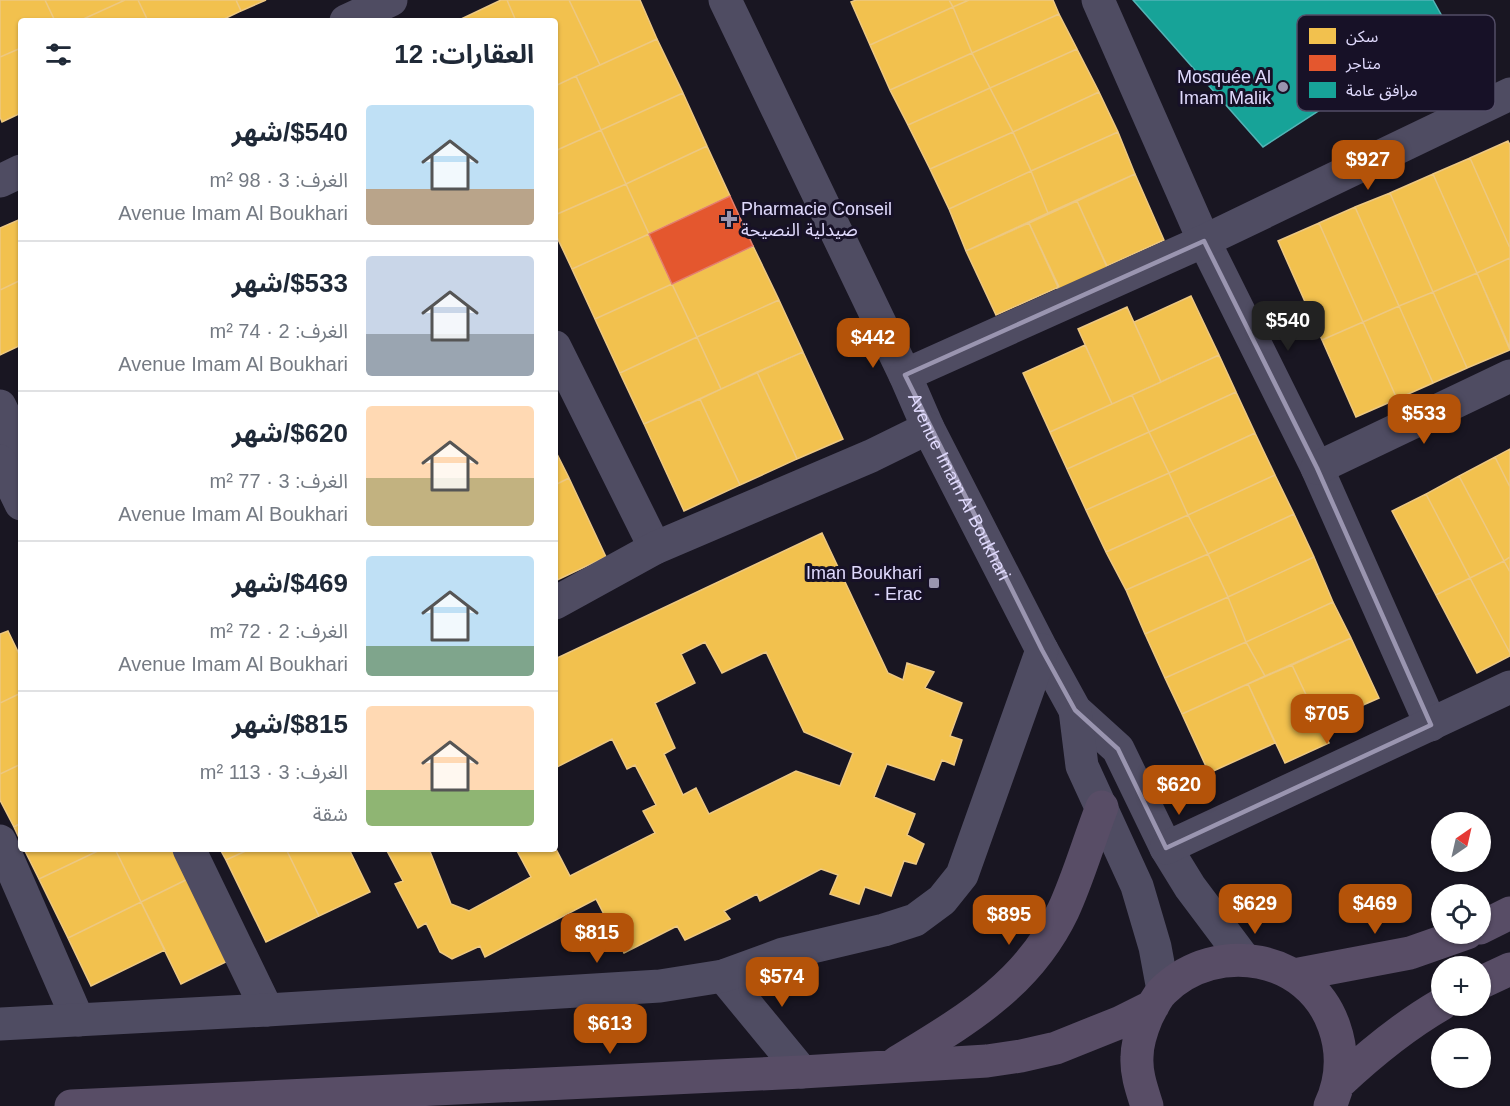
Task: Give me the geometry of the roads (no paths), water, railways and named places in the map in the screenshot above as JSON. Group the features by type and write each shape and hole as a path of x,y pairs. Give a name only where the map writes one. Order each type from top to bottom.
{"main road":[{"path":"892,1066 981,1010 1013,982 1040,948 1063,911 1102,807"},
{"path":"1491,922 1510,913"},
{"path":"1294,975 1410,953 1436,944"},
{"path":"71,1106 802,1072 987,1061 1056,1048 1089,1036 1121,1022 1158,998 1192,970 1217,961 1244,959 1270,964 1294,975 1314,993 1330,1014 1339,1040 1341,1066 1334,1094"},
{"path":"1491,978 1510,969"},
{"path":"1147,1106 1139,1083 1137,1056 1141,1030 1158,998"},
{"path":"1334,1094 1367,1056 1431,1011"}],"street":[{"path":"353,18 392,0 401,18"},
{"name":"Avenue Imam Al Boukhari","path":"725,0 905,375 928,428 1042,651 1075,710 1118,749 1166,848 1190,886 1244,959"},
{"path":"1098,0 1204,241 1317,468 1431,725"},
{"path":"1495,101 1510,94"},
{"path":"905,375 1204,241 1475,111"},
{"path":"0,181 18,172"},
{"path":"558,353 655,548"},
{"path":"1317,468 1510,376"},
{"path":"0,406 18,490"},
{"path":"558,601 655,548 872,456 928,428"},
{"path":"0,1024 660,986 723,976 783,954 884,930 915,920 942,900 967,865 1042,651"},
{"path":"1166,848 1510,687"},
{"name":"Avenue Imam Al Boukhari","path":"1075,710 1082,766 1137,886 1152,936 1158,998"},
{"path":"0,842 78,1020"},
{"path":"190,852 267,1010"},
{"path":"723,976 802,1072"}],"place":[{"name":"Mosquée Al Imam Malik","path":"1283,87"},
{"name":"Pharmacie Conseil صيدلية النصيحة","path":"729,219"},
{"name":"Iman Boukhari - Erac","path":"934,583"}]}
